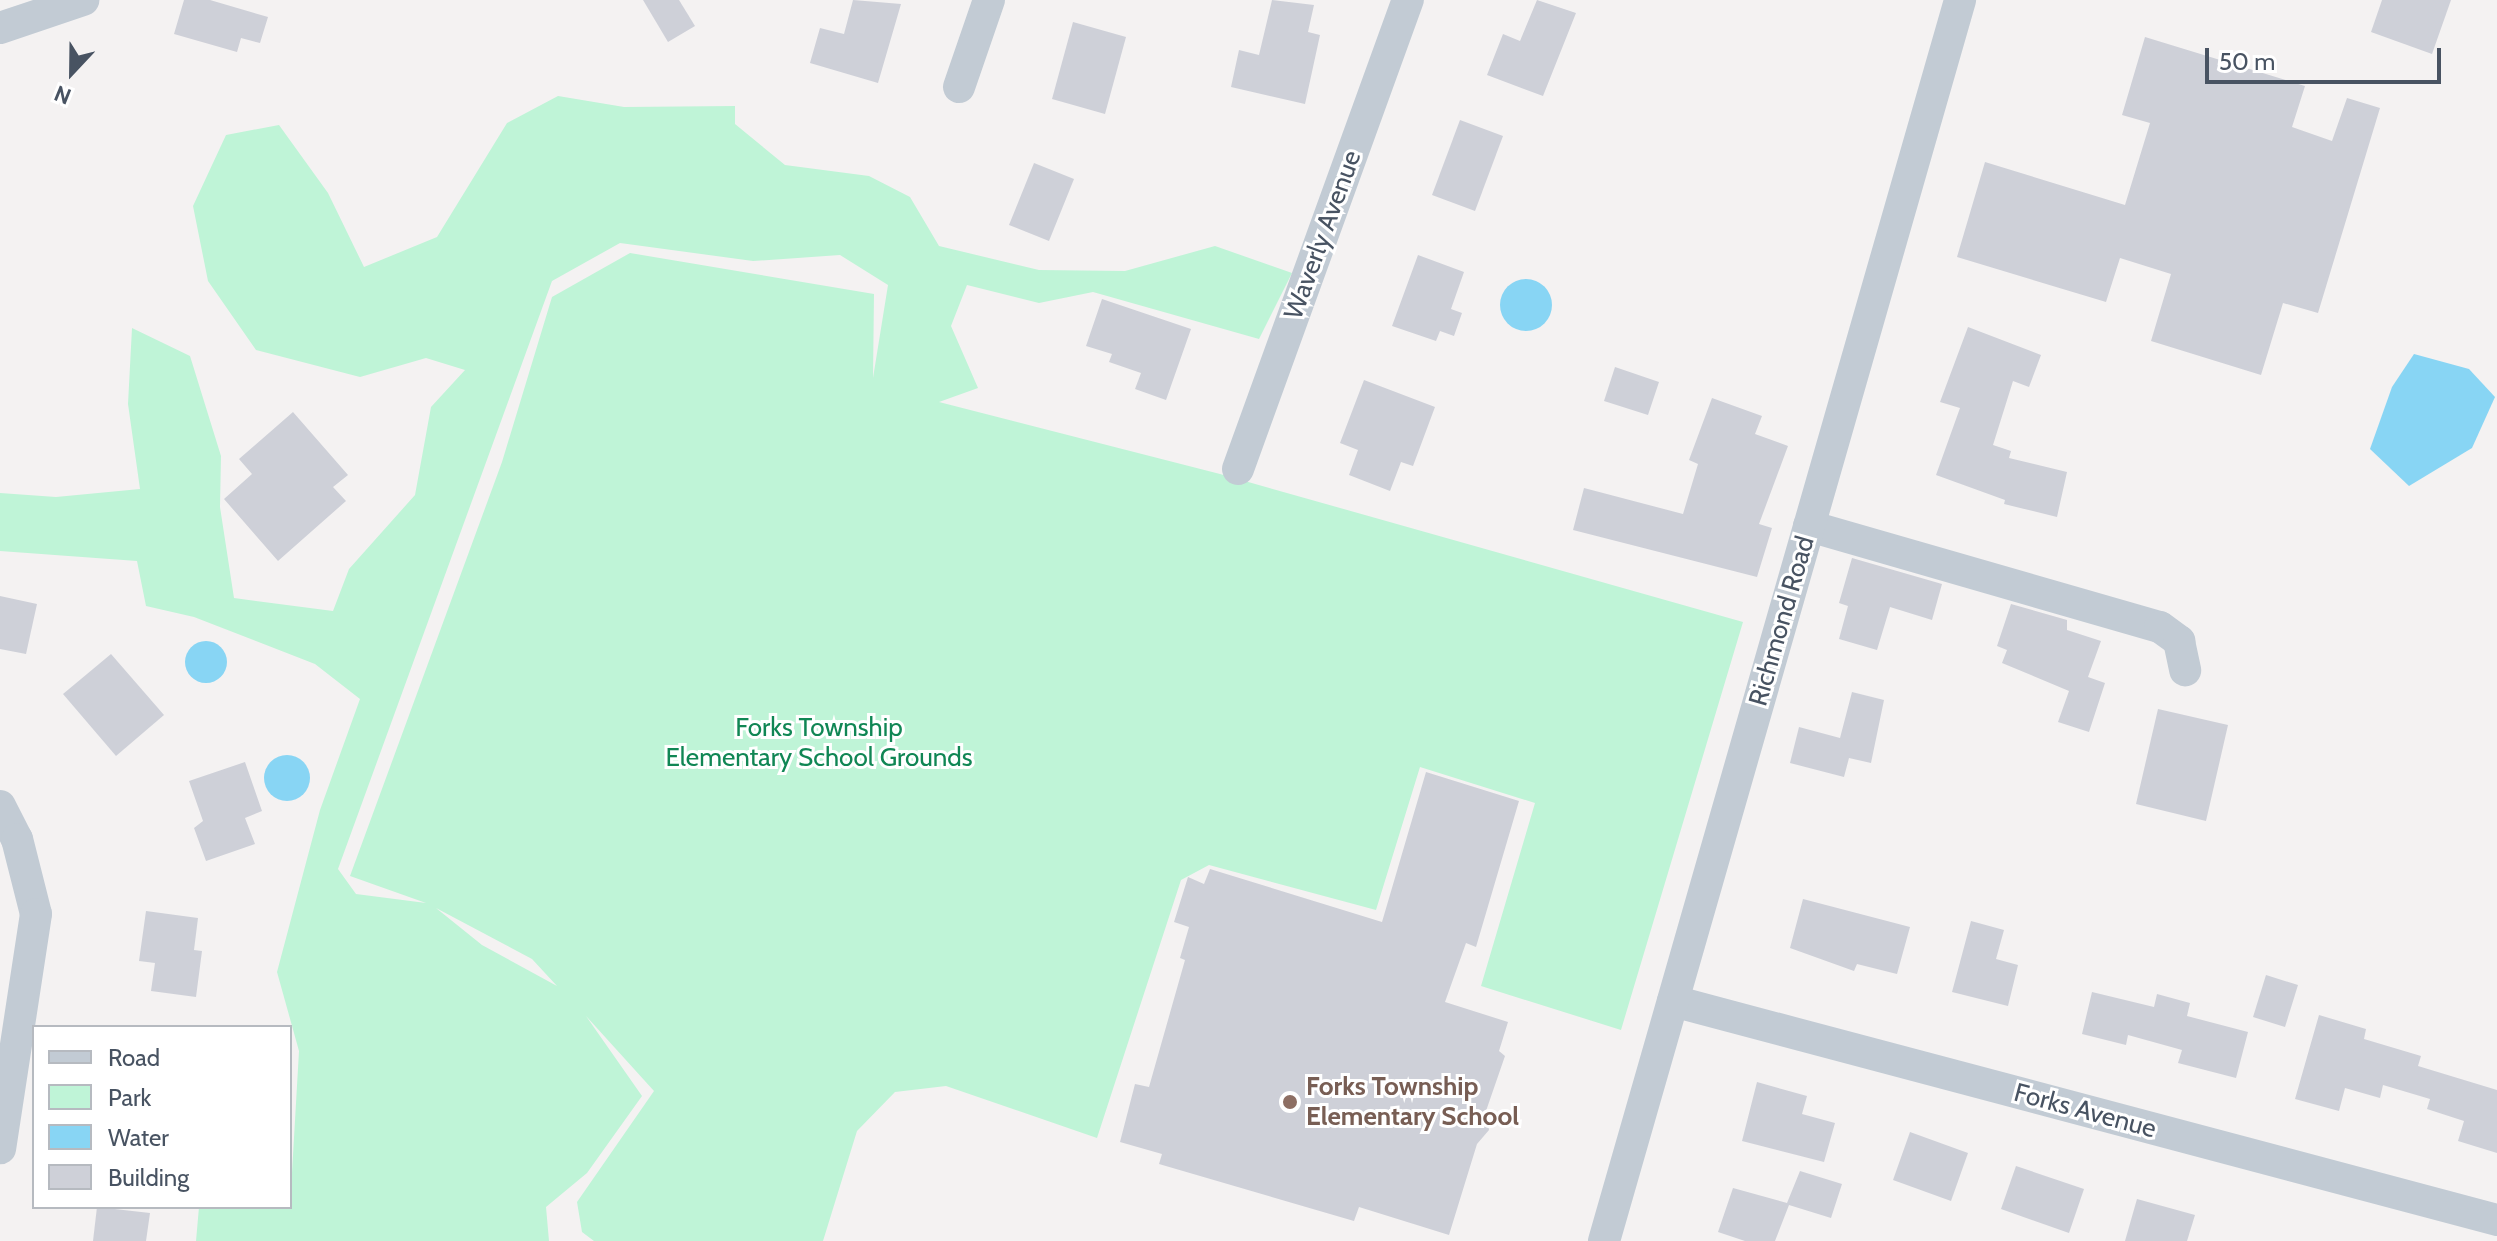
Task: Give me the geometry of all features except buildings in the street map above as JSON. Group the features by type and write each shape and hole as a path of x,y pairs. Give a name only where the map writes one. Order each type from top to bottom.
{"street":[{"path":"0,28 83,0"},
{"path":"959,87 989,0"},
{"name":"Waverly Avenue","path":"1238,469 1408,0"},
{"name":"Richmond Road","path":"1604,1241 1960,0"},
{"path":"1809,526 2160,627 2179,641 2185,670"},
{"path":"0,806 17,839 36,914 0,1148"},
{"name":"Forks Avenue","path":"1673,1001 2497,1220"}],"green space":[{"name":"Forks Township Elementary School Grounds","path":"558,96 624,107 735,106 735,124 785,165 869,176 910,197 939,246 1039,270 1125,271 1215,246 1292,273 1259,339 1093,292 1039,303 967,285 951,326 978,388 939,402 1220,474 1743,622 1621,1030 1481,986 1535,803 1420,767 1376,910 1209,865 1181,880 1097,1138 946,1086 895,1092 857,1131 823,1241 594,1241 582,1232 577,1202 654,1091 586,1016 642,1096 587,1173 546,1207 549,1241 196,1241 199,1209 292,1209 299,1051 277,972 320,810 360,699 315,664 194,617 146,606 137,561 0,551 0,493 56,497 140,489 128,404 132,328 190,356 221,456 220,507 234,598 333,611 349,569 415,495 431,407 465,370 426,358 360,377 256,350 208,281 193,206 226,135 279,125 328,193 364,267 437,237 507,123","holes":["620,243 753,261 840,255 888,285 873,378 874,294 630,253 552,297 502,462 350,876 426,903 356,894 338,869 552,281","436,908 532,959 557,986 482,945"]}],"water":[{"path":"1526,279 1544,287 1552,305 1544,323 1526,331 1508,323 1500,305 1508,287"},
{"path":"2414,354 2469,369 2495,397 2472,448 2409,486 2370,449 2392,387"},
{"path":"206,641 221,647 227,662 221,677 206,683 191,677 185,662 191,647"},
{"path":"287,755 303,762 310,778 303,794 287,801 271,794 264,778 271,762"}],"place":[{"name":"Forks Township Elementary School","path":"1290,1102"}]}
